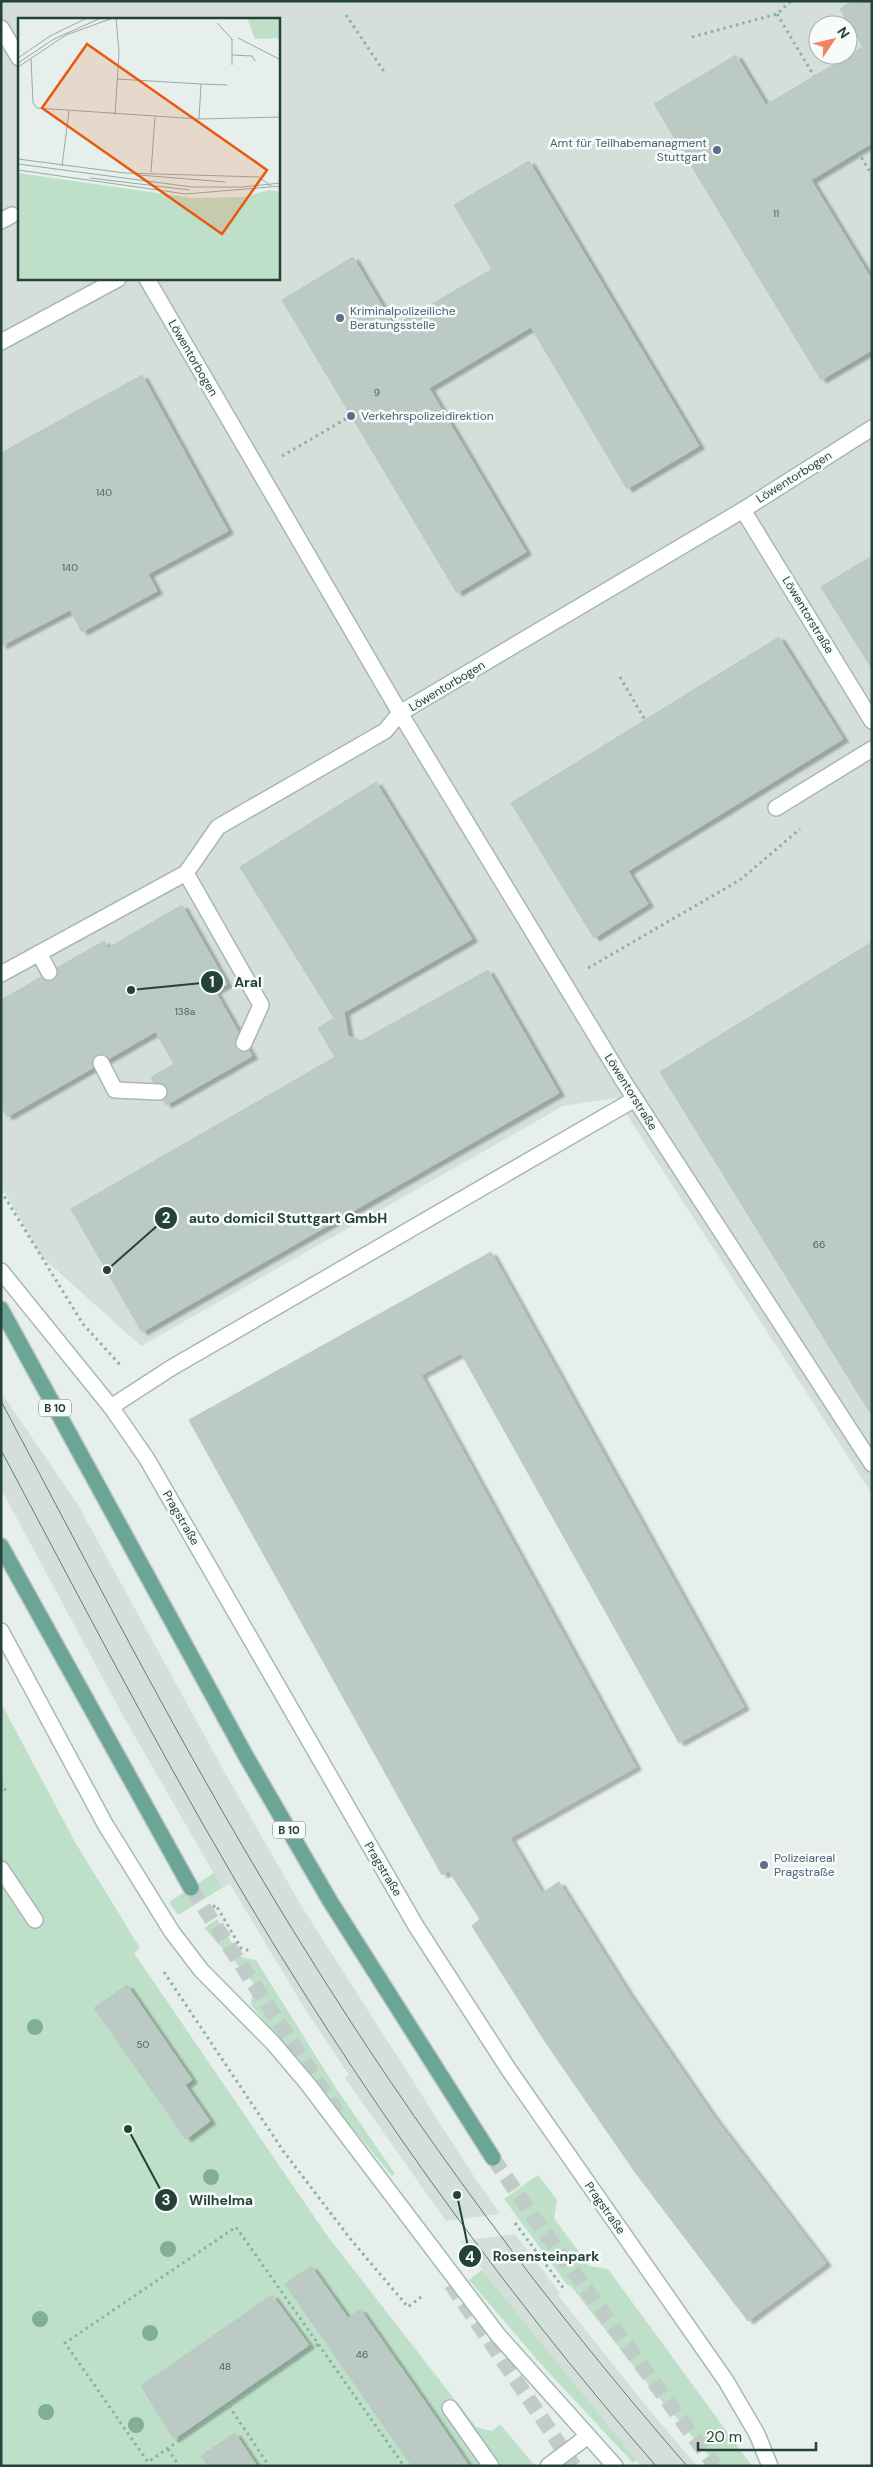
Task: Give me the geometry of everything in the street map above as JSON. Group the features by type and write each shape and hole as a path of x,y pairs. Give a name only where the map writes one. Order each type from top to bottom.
{"main road":[{"name":"B 10","path":"1,1309 242,1749 330,1901 494,2158"},
{"path":"1,1546 191,1888"}],"street":[{"path":"1,28 18,56"},
{"path":"1,342 116,280"},
{"name":"Löwentorbogen","path":"147,280 400,713 743,510 872,428"},
{"name":"Löwentorstraße","path":"743,510 872,721"},
{"path":"1,974 186,873 218,827 385,731 400,713"},
{"name":"Löwentorstraße","path":"400,713 636,1099 872,1464"},
{"path":"776,808 872,749"},
{"path":"186,873 262,1005 244,1043"},
{"path":"39,953 49,972"},
{"path":"101,1063 116,1090 159,1092"},
{"path":"110,1407 139,1387 636,1099"},
{"name":"Pragstraße","path":"1,1271 110,1407 147,1459 416,1926 509,2070 726,2382 757,2434 770,2466"},
{"path":"1,1631 105,1824 172,1932 201,1970 273,2043 307,2083 498,2335 615,2466"},
{"path":"1,1869 35,1920"},
{"path":"450,2408 491,2466"},
{"path":"548,2466 588,2436"}],"path":[{"path":"692,37 777,14 790,1"},
{"path":"777,14 814,76"},
{"path":"346,16 386,74"},
{"path":"858,152 872,175"},
{"path":"308,441 351,416"},
{"path":"620,677 645,720"},
{"path":"564,983 740,880 801,828"},
{"path":"1,1191 83,1324 139,1387"},
{"path":"1,1784 6,1792"},
{"path":"216,1905 241,1948 250,1951"},
{"path":"160,1966 284,2152 346,2233 408,2307 421,2297"},
{"path":"515,2223 564,2289"},
{"path":"318,2344 148,2462 65,2343 236,2227 404,2466"},
{"path":"228,2406 269,2466"},
{"path":"168,2448 179,2466"}],"shaded area":[{"path":"1,1 872,1 872,1494 616,1098 563,1106 141,1346 42,1257 1,1186"},
{"path":"1,1392 78,1505 224,1771 302,1907 471,2172 500,2214 446,2221 345,2078 349,2075 307,2012 230,1884 222,1888 121,1712 1,1489"},
{"path":"515,2234 560,2293 558,2295 642,2401 697,2466 641,2466 547,2353 460,2241"}],"green space":[{"path":"1,1703 75,1842 140,1948 134,1953 326,2234 476,2427 492,2431 500,2424 535,2466 1,2466"},
{"path":"214,1873 222,1888 178,1915 169,1902"},
{"path":"217,1919 241,1957 256,1960 334,2085 395,2174 392,2176 251,2005 253,1982 204,1928"},
{"path":"538,2175 557,2200 554,2218 589,2266 608,2269 752,2466 712,2466 715,2463 654,2392 570,2285 568,2286 504,2199"},
{"path":"482,2270 636,2460 633,2463 540,2363 469,2280"}],"building":[{"path":"852,1 872,1 872,143 811,180 872,280 872,350 821,380 654,104 736,55 766,105 833,65 858,65 858,50 863,47 858,39 858,15 844,15 840,9"},
{"path":"529,161 699,446 627,489 531,327 429,388 526,552 457,593 282,300 353,257 394,326 492,269 454,205"},
{"path":"142,375 228,531 148,574 157,591 82,632 70,610 1,646 1,453"},
{"path":"872,556 872,669 821,587"},
{"path":"779,637 843,739 628,871 648,904 594,938 511,803"},
{"path":"376,782 472,939 334,1018 240,867"},
{"path":"182,905 227,984 215,991 252,1056 166,1105 151,1077 174,1064 108,948"},
{"path":"104,941 155,1032 7,1117 1,1106 1,1000"},
{"path":"872,942 872,1416 660,1072"},
{"path":"488,970 559,1093 142,1332 71,1209 335,1057 318,1028 334,1018 344,1013 348,1036 361,1041"},
{"path":"491,1252 744,1707 679,1743 461,1353 421,1375 636,1767 510,1838 542,1893 559,1882 628,1992 714,2117 826,2263 748,2321 635,2172 546,2043 472,1926 480,1919 449,1871 442,1875 189,1420"},
{"path":"127,1985 192,2080 185,2085 210,2121 186,2139 94,2008"},
{"path":"311,2266 348,2318 360,2309 416,2389 377,2416 285,2284"},
{"path":"272,2295 309,2345 174,2439 141,2386"},
{"path":"416,2389 456,2447 429,2466 412,2466 377,2416"},
{"path":"235,2433 257,2466 208,2466 201,2456"},
{"path":"456,2447 469,2466 429,2466"}],"tunnel":[{"path":"191,1888 342,2119"},
{"path":"493,2158 532,2215 715,2466"},
{"path":"451,2284 574,2466"}],"tram line":[{"path":"1,1401 111,1609 224,1814 263,1882 347,2016 438,2150 485,2215 584,2342 687,2466"},
{"path":"1,1450 174,1772 234,1878 329,2032 379,2108 485,2255 541,2327 656,2466"}],"place":[{"name":"Amt für Teilhabemanagment Stuttgart","path":"717,150"},
{"name":"Kriminalpolizeiliche Beratungsstelle","path":"340,318"},
{"name":"Verkehrspolizeidirektion","path":"351,416"},
{"name":"Aral","path":"131,990"},
{"name":"auto domicil Stuttgart GmbH","path":"107,1270"},
{"name":"Polizeiareal Pragstraße","path":"764,1865"},
{"name":"Wilhelma","path":"128,2129"},
{"name":"Rosensteinpark","path":"457,2195"}]}
